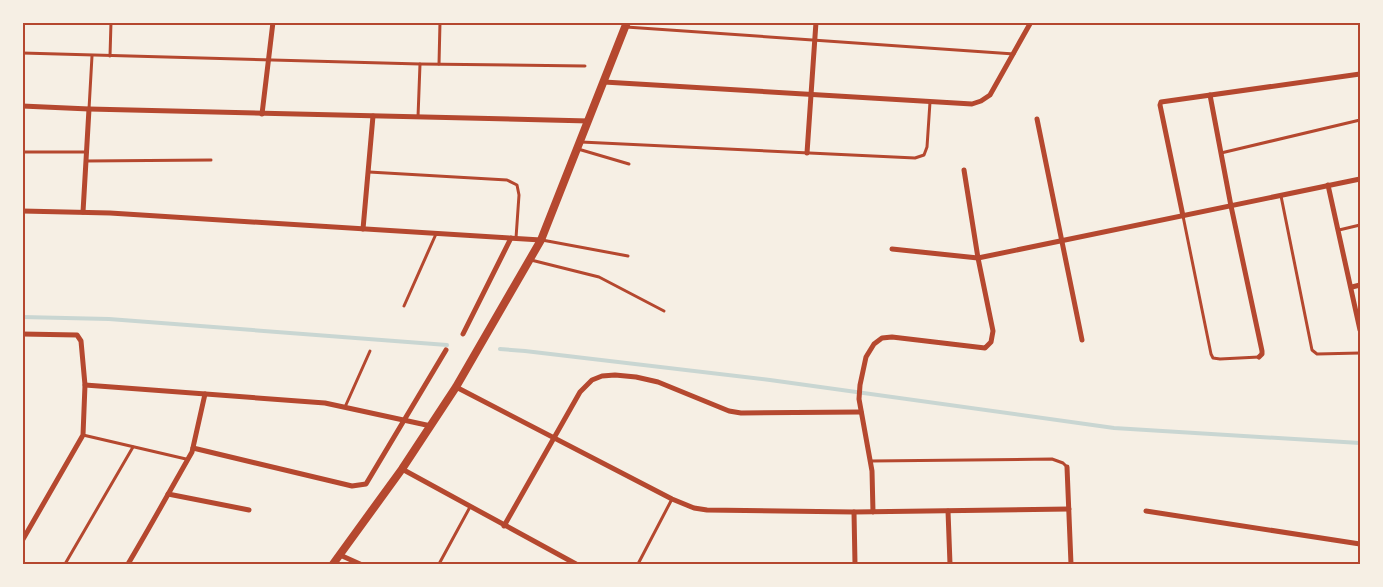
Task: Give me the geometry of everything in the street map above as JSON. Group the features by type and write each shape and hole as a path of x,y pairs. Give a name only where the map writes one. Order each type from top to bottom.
{"street":[{"path":"262,114 273,22"},
{"path":"807,153 816,22"},
{"path":"604,82 972,104 990,95 1031,22"},
{"path":"333,564 431,426 456,387 541,240 626,25"},
{"path":"1183,216 1160,105 1163,101 1360,74"},
{"path":"1210,95 1231,206 1262,351 1259,357"},
{"path":"22,106 589,122"},
{"path":"83,212 89,109"},
{"path":"363,229 373,116"},
{"path":"1037,119 1082,340"},
{"path":"873,512 872,470 859,399 866,357 874,344 882,338 892,337 984,348 991,342 993,331 978,258 964,170"},
{"path":"892,249 978,258 1062,242 1360,178"},
{"path":"1328,186 1352,287 1360,330"},
{"path":"22,211 83,212 541,240"},
{"path":"463,334 513,238"},
{"path":"1352,287 1360,285"},
{"path":"22,334 77,335 81,341 85,385 83,435 22,541"},
{"path":"193,448 352,486 361,486 369,480 446,350"},
{"path":"504,526 580,392 592,380 602,376 614,375 658,382 689,393 729,411 861,412"},
{"path":"85,385 325,403 431,426"},
{"path":"456,387 672,499 694,508 707,510 854,512 1069,509"},
{"path":"128,564 193,448 205,394"},
{"path":"1067,467 1070,564"},
{"path":"402,469 576,564"},
{"path":"168,494 250,510"},
{"path":"948,511 950,564"},
{"path":"1146,511 1360,544"},
{"path":"854,512 855,564"},
{"path":"340,555 360,564"}],"lane":[{"path":"110,56 112,22"},
{"path":"439,64 440,22"},
{"path":"626,25 1014,54"},
{"path":"22,53 92,56 268,58 420,64 585,66"},
{"path":"89,109 92,56"},
{"path":"418,118 420,64"},
{"path":"579,146 915,158 924,155 927,147 930,102"},
{"path":"1221,153 1360,120"},
{"path":"579,146 629,164"},
{"path":"22,152 87,152"},
{"path":"86,161 211,160"},
{"path":"368,172 507,180 512,182 517,185 519,195 513,238"},
{"path":"1281,196 1312,350 1317,354 1360,353"},
{"path":"1183,216 1211,354 1214,358 1220,360 1259,357"},
{"path":"1339,230 1360,225"},
{"path":"404,306 436,234"},
{"path":"541,240 628,256"},
{"path":"530,260 599,276 664,311"},
{"path":"345,407 370,350"},
{"path":"83,435 186,459"},
{"path":"65,564 134,447"},
{"path":"870,461 1052,459 1063,463 1067,467"},
{"path":"638,564 672,499"},
{"path":"438,564 470,506"}],"waterway":[{"path":"22,317 109,319 447,345"},
{"path":"500,349 770,380 1114,428 1360,443"}]}
